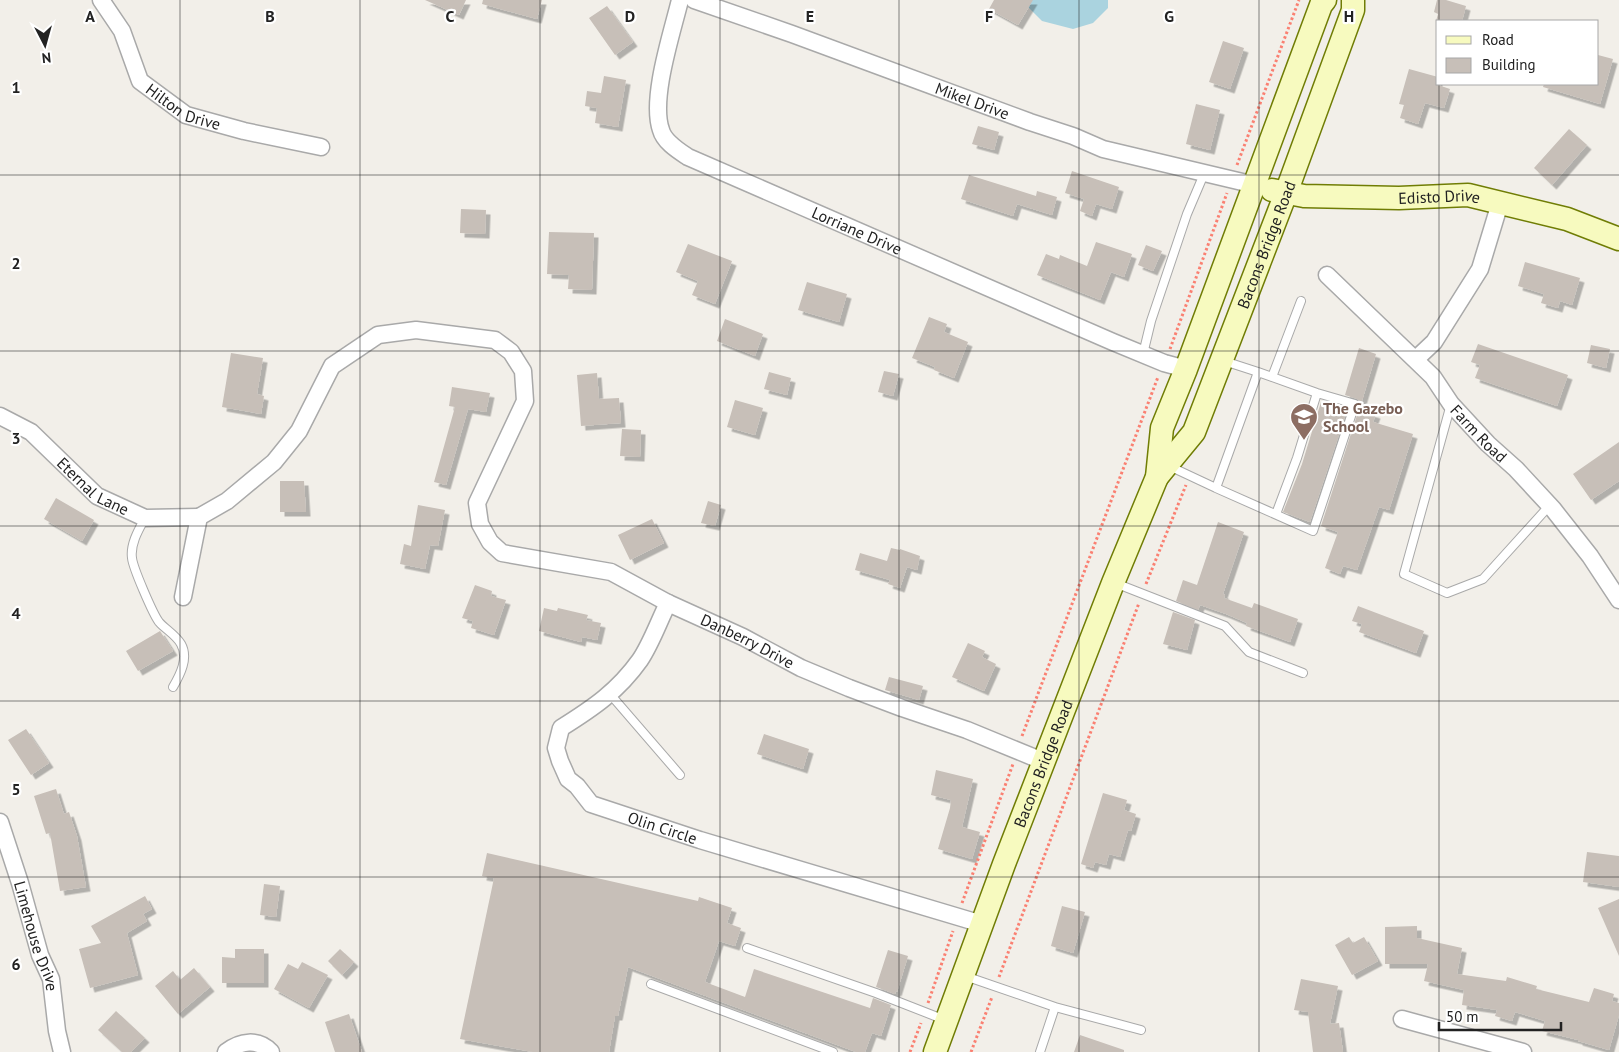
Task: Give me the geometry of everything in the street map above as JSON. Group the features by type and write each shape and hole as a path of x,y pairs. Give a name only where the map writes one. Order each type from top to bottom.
{"main road":[{"name":"Bacons Bridge Road","path":"1162,471 1162,428 1186,369 1321,5 1325,0"},
{"name":"Bacons Bridge Road","path":"935,1052 1113,583 1162,471 1194,432 1223,361 1353,10 1353,0"},
{"name":"Edisto Drive","path":"1254,185 1286,194 1304,196 1399,198 1468,195 1568,219 1618,238"}],"street":[{"name":"Hilton Drive","path":"101,0 122,31 140,81 186,114 244,131 321,147"},
{"name":"Lorriane Drive","path":"680,0 659,88 658,112 661,132 677,149 688,157 1164,363 1186,369"},
{"name":"Mikel Drive","path":"694,0 1073,136 1103,149 1254,185"},
{"path":"1416,359 1434,342 1480,269 1500,203"},
{"name":"Farm Road","path":"1328,275 1416,359 1433,377 1451,404 1488,444 1516,469 1550,505 1590,556 1619,600"},
{"name":"Danberry Drive","path":"199,517 227,501 274,462 299,431 332,366 378,335 416,330 495,340 511,352 523,371 525,401 477,503 480,524 490,542 502,554 611,572 668,603 743,637 801,668 902,708 967,730 1045,762"},
{"name":"Eternal Lane","path":"0,416 32,432 97,496 145,518 199,517"},
{"path":"183,597 199,517"},
{"name":"Olin Circle","path":"668,603 642,658 610,694 561,728 556,748 568,779 577,786 591,804 700,840 982,924"},
{"name":"Limehouse Drive","path":"0,822 20,883 40,955 51,979 57,1031 62,1052"},
{"path":"1402,1019 1523,1052"},
{"path":"226,1052 237,1045 256,1043 265,1046 271,1052"}],"lane":[{"path":"1144,354 1151,321 1187,214 1204,174"},
{"path":"1272,377 1301,300"},
{"path":"1162,471 1189,476 1313,531 1355,404 1223,361"},
{"path":"1216,488 1258,372"},
{"path":"1276,514 1297,458 1317,393"},
{"path":"1451,404 1404,574 1447,592 1483,579 1550,505"},
{"path":"145,518 136,536 132,557 146,596 158,620 181,644 184,656 182,671 173,687"},
{"path":"1113,583 1225,626 1250,652 1303,673"},
{"path":"610,694 680,775"},
{"path":"747,948 876,993 947,1021"},
{"path":"963,976 1055,1006 1141,1030"},
{"path":"651,984 833,1052"},
{"path":"1040,1052 1055,1006"}],"path":[{"path":"1240,155 1299,0"},
{"path":"1171,344 1222,208"},
{"path":"1024,731 1156,381"},
{"path":"971,1052 1142,594 1189,476"}],"water":[{"path":"1021,0 1108,0 1108,8 1093,23 1073,29 1042,21"}],"building":[{"path":"425,0 466,0 459,15"},
{"path":"483,0 542,0 537,19 482,4"},
{"path":"994,0 1033,0 1018,25 989,9"},
{"path":"1437,0 1446,0 1466,6 1462,20 1436,20 1438,14 1434,12"},
{"path":"607,6 633,42 615,55 589,18"},
{"path":"1223,41 1244,48 1230,89 1209,82"},
{"path":"1599,55 1613,59 1600,104 1543,87 1544,85 1599,85"},
{"path":"1409,69 1436,76 1436,85 1450,89 1444,108 1425,103 1418,124 1400,118 1404,105 1399,104"},
{"path":"604,76 626,80 618,127 595,123 597,108 585,106 587,91 601,93"},
{"path":"1196,104 1220,110 1210,150 1186,144"},
{"path":"978,126 999,132 994,150 972,144"},
{"path":"1569,129 1587,145 1552,185 1534,168"},
{"path":"1072,171 1119,187 1112,209 1096,204 1092,216 1080,211 1084,199 1065,193"},
{"path":"969,175 1036,196 1037,191 1057,197 1052,215 1017,204 1013,216 961,199"},
{"path":"461,209 486,210 485,234 460,233"},
{"path":"549,232 594,233 592,290 568,289 569,275 547,274"},
{"path":"1096,242 1132,254 1124,277 1111,272 1100,300 1037,275 1046,254 1059,259 1060,255 1087,266"},
{"path":"688,244 732,261 715,304 692,295 698,281 676,272"},
{"path":"1146,245 1162,251 1153,271 1138,265"},
{"path":"1525,262 1580,278 1572,305 1560,301 1558,308 1541,303 1544,294 1518,286"},
{"path":"807,282 847,294 839,322 798,310"},
{"path":"929,317 947,324 944,332 968,342 954,378 934,370 935,367 912,358"},
{"path":"725,319 763,334 755,356 717,341"},
{"path":"1478,344 1568,375 1557,406 1475,378 1480,365 1471,362"},
{"path":"1591,345 1610,349 1606,368 1587,363"},
{"path":"1359,348 1376,354 1361,404 1357,399 1345,395"},
{"path":"231,353 263,358 257,394 264,396 261,414 222,407"},
{"path":"884,371 899,374 893,396 878,392"},
{"path":"769,372 791,378 787,395 764,389"},
{"path":"597,373 599,399 619,398 621,423 581,426 577,375"},
{"path":"452,387 490,393 486,412 468,409 446,485 434,482 455,407 449,406"},
{"path":"735,400 763,408 755,435 727,427"},
{"path":"1321,402 1341,408 1341,406 1348,408 1310,522 1283,512 1302,464"},
{"path":"1359,409 1376,414 1373,422 1413,434 1389,510 1379,507 1357,570 1343,566 1340,574 1325,568 1338,532 1321,526"},
{"path":"622,429 641,430 640,457 620,456"},
{"path":"1619,442 1619,481 1591,500 1573,474"},
{"path":"280,481 304,481 306,512 280,512"},
{"path":"56,498 94,520 82,541 44,519"},
{"path":"708,501 721,505 715,526 701,523"},
{"path":"418,505 445,510 438,546 430,545 425,569 400,564 404,544 411,546"},
{"path":"652,519 664,543 630,560 618,535"},
{"path":"1218,522 1244,532 1223,594 1225,595 1224,598 1252,608 1254,603 1298,619 1290,642 1246,626 1247,623 1226,614 1200,605 1198,610 1176,601 1183,580 1197,585"},
{"path":"891,548 920,556 917,570 907,567 900,588 888,584 890,580 855,570 860,553 887,561"},
{"path":"475,585 492,591 491,596 506,600 494,635 471,628 473,621 462,618"},
{"path":"1358,606 1424,631 1416,653 1359,632 1362,624 1352,621"},
{"path":"544,608 557,611 558,608 588,615 586,620 601,623 597,640 582,637 581,642 539,631"},
{"path":"1173,612 1195,620 1187,650 1163,644"},
{"path":"160,631 173,651 138,671 126,651"},
{"path":"968,643 985,651 982,657 996,664 984,691 952,677"},
{"path":"889,677 923,686 919,700 885,690"},
{"path":"26,729 49,763 31,775 8,740"},
{"path":"764,734 809,749 803,769 757,754"},
{"path":"936,770 973,779 962,827 980,832 972,859 938,849 951,800 931,795"},
{"path":"56,789 64,814 69,812 77,836 86,887 60,891 50,833 46,834 34,796"},
{"path":"1103,793 1127,800 1124,810 1136,814 1131,831 1128,830 1120,857 1109,854 1106,865 1095,862 1093,868 1081,864"},
{"path":"1587,852 1619,856 1619,887 1583,882"},
{"path":"487,853 698,901 699,897 732,908 727,923 741,928 735,946 719,941 705,982 745,997 754,969 870,1008 873,998 891,1005 881,1036 872,1033 865,1052 856,1052 628,967 618,1016 615,1016 609,1052 533,1052 460,1039 494,878 482,876"},
{"path":"264,884 280,886 276,917 260,915"},
{"path":"145,896 152,909 143,914 147,921 127,933 138,975 90,988 79,949 101,943 91,926"},
{"path":"1619,899 1619,956 1598,908"},
{"path":"1062,906 1085,912 1073,953 1051,946"},
{"path":"1417,926 1417,938 1462,948 1457,974 1506,981 1507,977 1537,986 1536,989 1589,1002 1594,988 1614,994 1612,1001 1619,1003 1619,1015 1609,1050 1542,1031 1545,1021 1515,1012 1512,1021 1495,1016 1497,1010 1462,1005 1464,990 1424,981 1428,964 1385,964 1385,927"},
{"path":"1349,937 1353,943 1364,937 1378,961 1352,975 1335,945"},
{"path":"235,949 264,949 264,983 222,983 222,957 235,958"},
{"path":"340,949 354,962 342,975 328,961"},
{"path":"888,950 908,956 895,994 876,987"},
{"path":"302,962 328,975 309,1008 274,989 288,964 298,969"},
{"path":"194,968 210,987 178,1014 155,986 173,971 180,980"},
{"path":"1301,979 1338,986 1330,1024 1339,1023 1343,1052 1313,1052 1308,1012 1294,1010"},
{"path":"116,1011 145,1038 131,1052 122,1052 98,1030"},
{"path":"349,1014 362,1052 335,1052 325,1022"},
{"path":"1080,1035 1124,1050 1124,1052 1074,1052"}],"place":[{"name":"The Gazebo School","path":"1304,441"}]}
